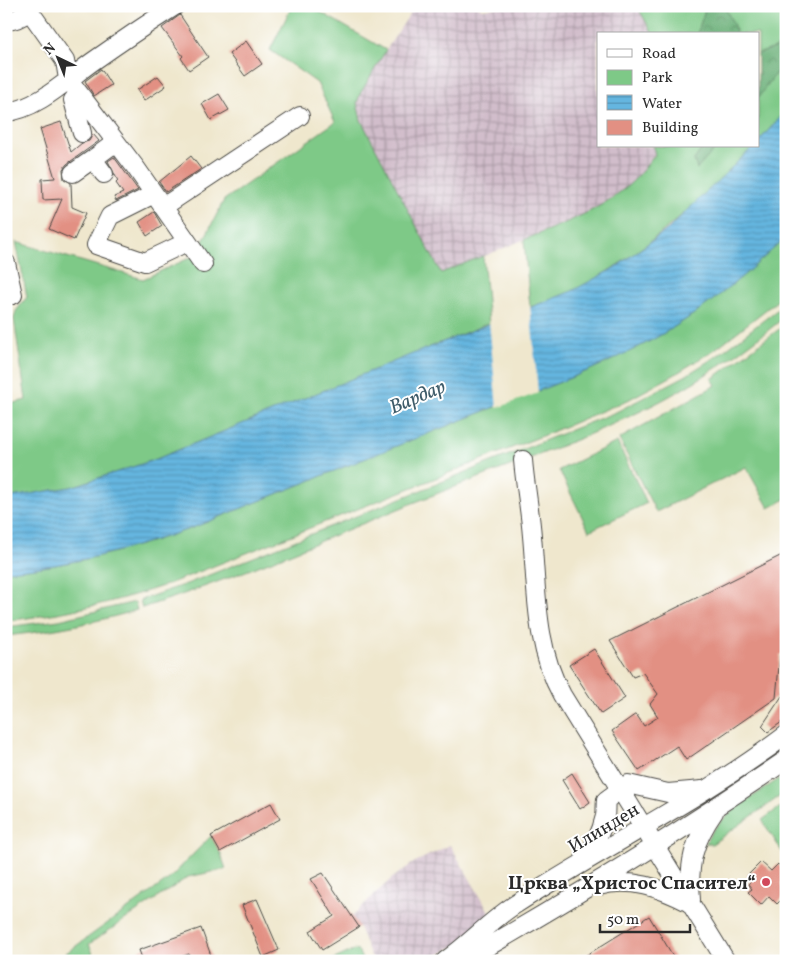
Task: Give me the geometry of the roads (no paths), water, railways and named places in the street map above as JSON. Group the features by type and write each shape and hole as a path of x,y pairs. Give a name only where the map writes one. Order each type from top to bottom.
{"street":[{"path":"6,112 19,109 45,96 175,6"},
{"path":"6,21 17,19 28,9 65,61 68,79 80,102 116,142 203,264"},
{"path":"30,104 43,92 54,74 57,62 54,47"},
{"path":"30,104 63,98 80,102"},
{"path":"80,102 82,133"},
{"path":"187,242 145,262 96,245 110,216 159,200 300,116"},
{"path":"73,173 116,142"},
{"path":"93,159 104,174"},
{"path":"6,263 13,295"},
{"path":"524,460 532,530 538,614 547,660 562,695 726,961"},
{"name":"Илинден","path":"446,961 511,908 705,790 758,756 786,735"},
{"path":"463,961 656,846 786,760"},
{"path":"578,867 597,840 605,814 606,800 629,784 668,793 705,790"},
{"path":"691,903 689,876 693,849 709,818 718,806"},
{"path":"581,892 605,884 628,882 648,885 691,903"}],"water":[{"name":"Вардар","path":"786,111 786,237 731,286 671,329 645,344 564,381 192,528 100,556 30,569 6,571 6,498 71,487 154,460 572,291 616,267 668,229 752,148 760,148 760,140"}],"place":[{"name":"Црква „Христос Спасител“","path":"766,882"}]}
